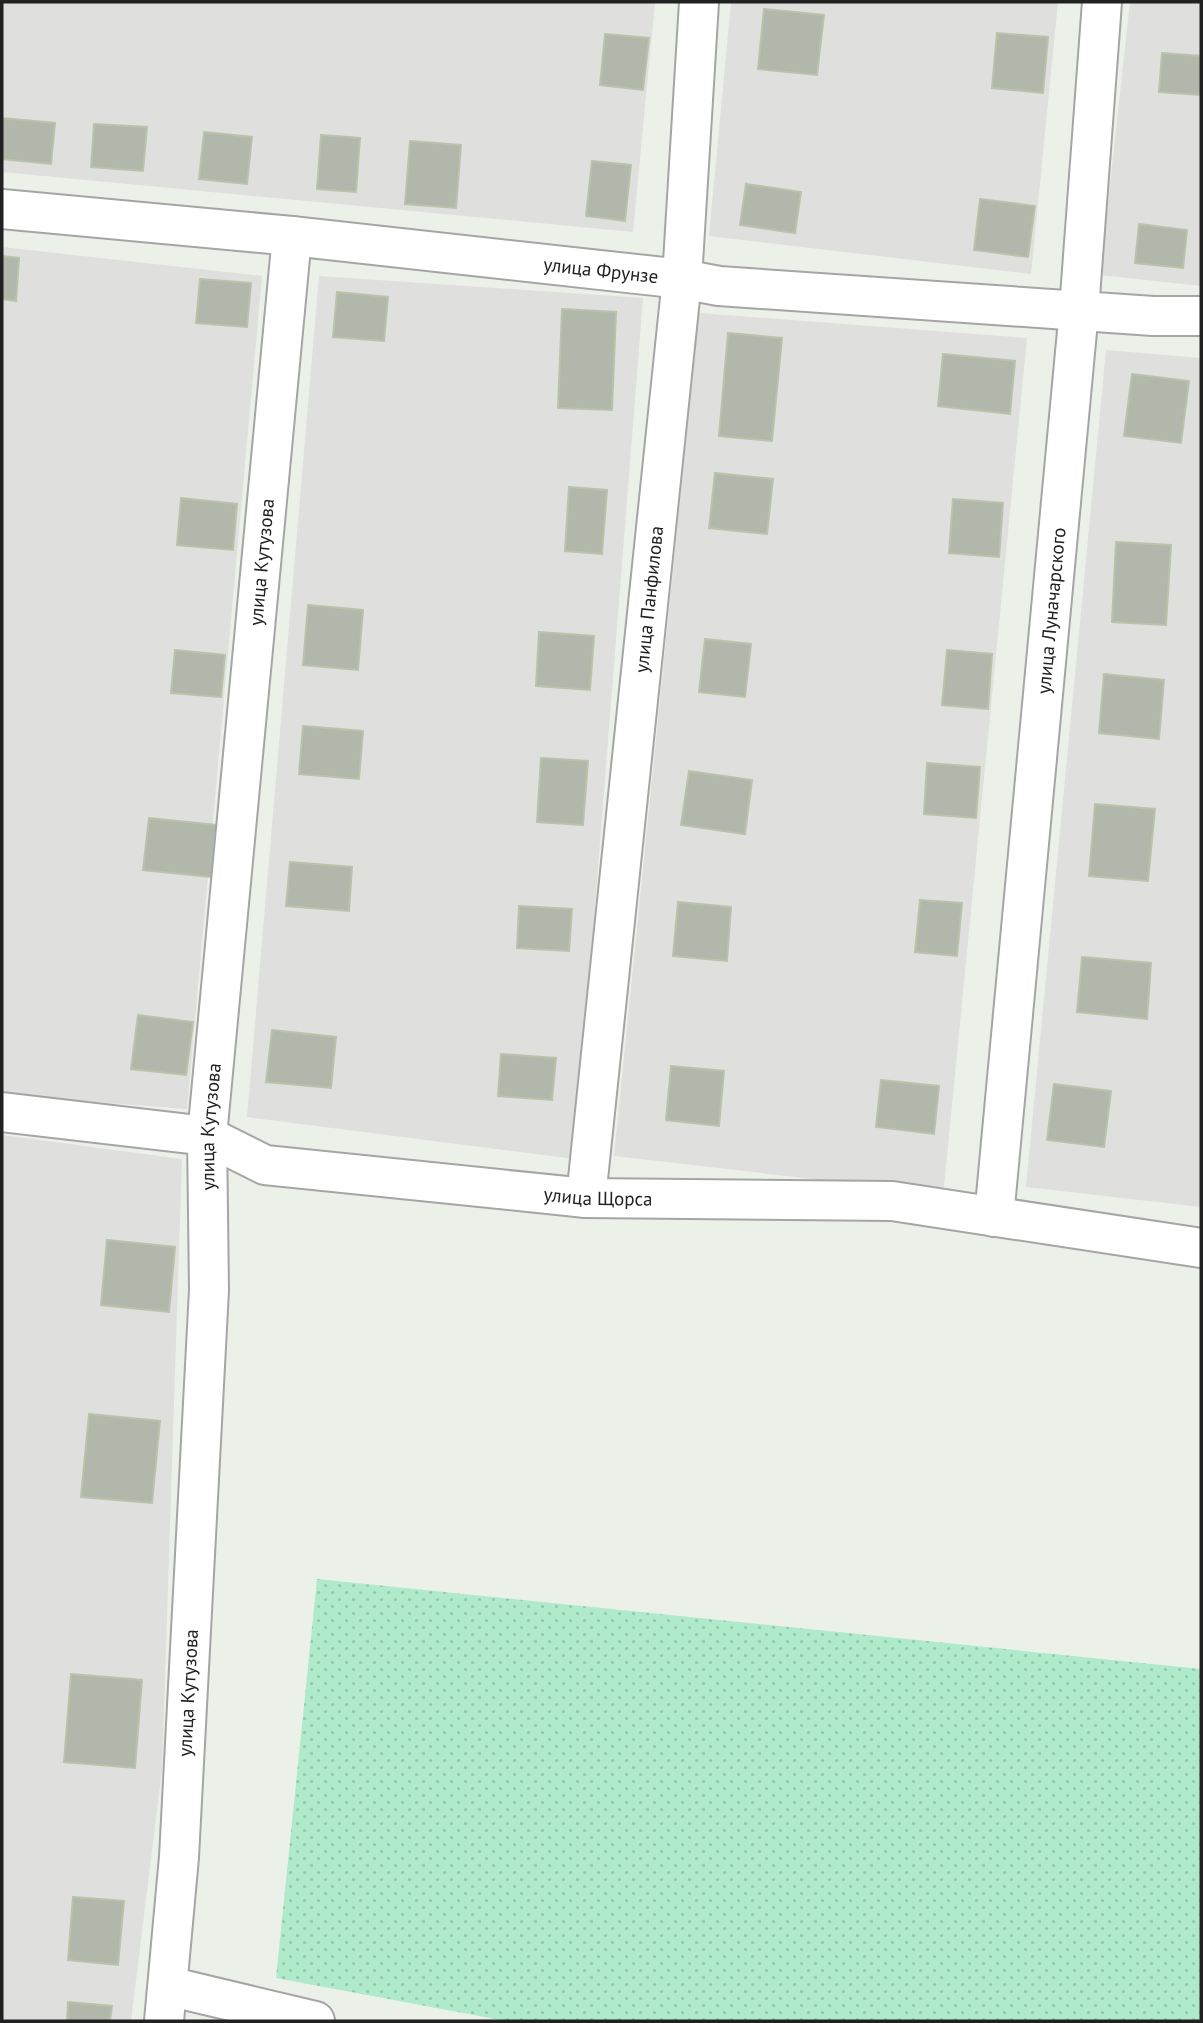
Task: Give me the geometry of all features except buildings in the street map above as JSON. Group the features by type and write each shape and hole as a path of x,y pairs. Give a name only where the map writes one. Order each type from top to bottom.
{"street":[{"name":"улица Панфилова","path":"586,1198 682,279 699,2"},
{"name":"улица Луначарского","path":"994,1217 1079,310 1102,2"},
{"name":"улица Фрунзе","path":"2,209 292,236 682,279 719,286 1153,316 1201,316"},
{"name":"улица Кутузова","path":"166,2004 180,1843 209,1290 207,1136 292,236"},
{"name":"улица Щорса","path":"2,1112 207,1136 265,1165 586,1198 892,1201 1201,1248"},
{"path":"166,2004 315,2021"}],"shaded area":[{"path":"2,2 655,2 633,232 2,172"},
{"path":"731,2 1058,2 1031,274 709,236"},
{"path":"1130,2 1201,2 1201,286 1100,275"},
{"path":"2,247 262,276 187,1109 2,1095"},
{"path":"319,276 643,298 575,1159 247,1117"},
{"path":"699,313 1027,338 944,1187 873,1186 614,1156"},
{"path":"1106,350 1201,358 1201,1207 1026,1187"},
{"path":"2,1135 182,1159 162,1770 131,2021 2,2021"}],"green space":[{"path":"317,1579 1201,1669 1201,2021 506,2021 276,1978"}]}
